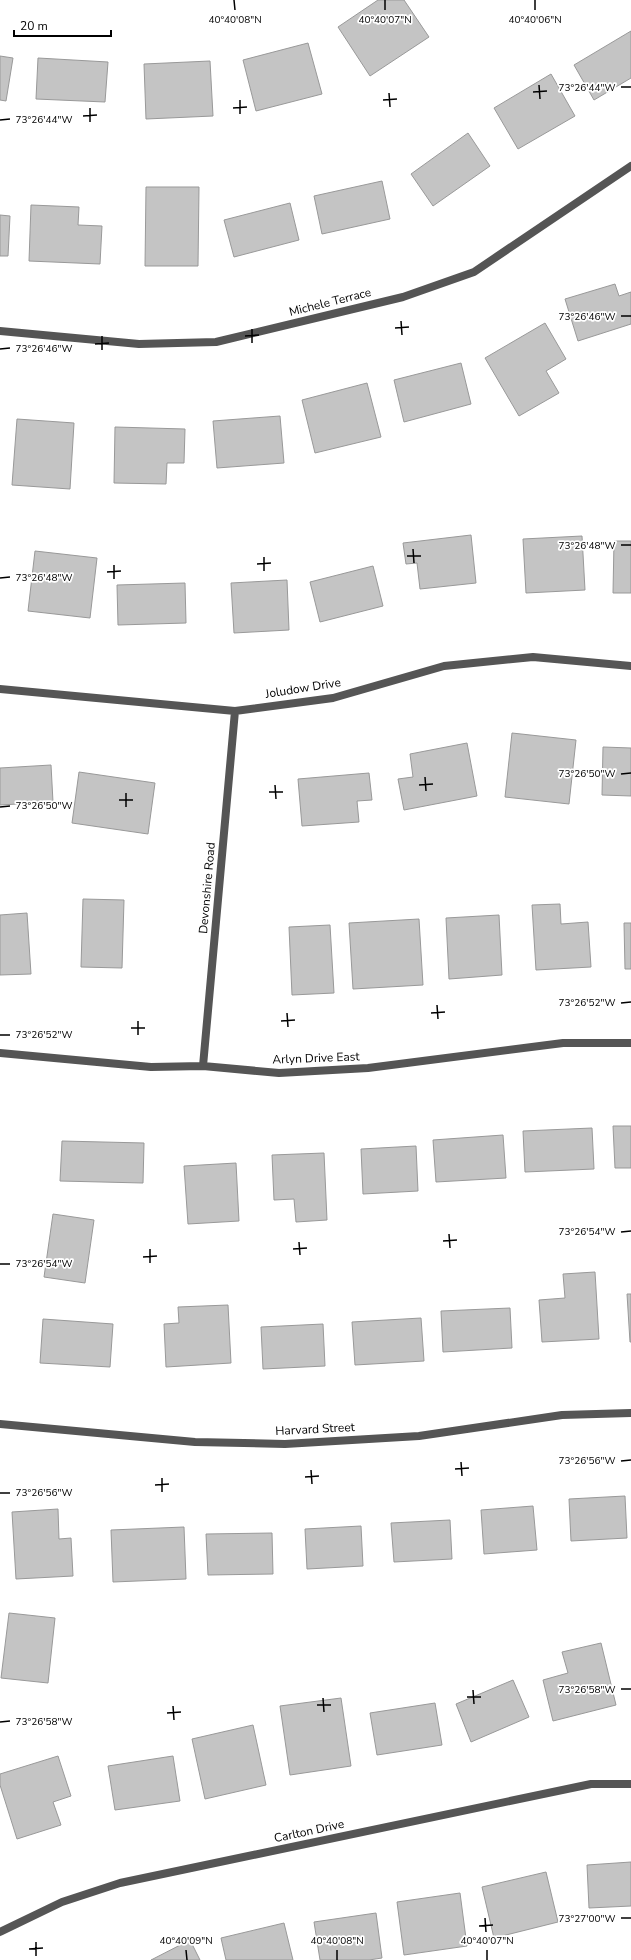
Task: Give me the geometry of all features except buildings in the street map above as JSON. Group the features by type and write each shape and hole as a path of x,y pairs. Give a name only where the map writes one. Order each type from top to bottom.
{"street":[{"name":"Michele Terrace","path":"0,331 139,344 216,342 404,297 474,272 631,166"},
{"name":"Joludow Drive","path":"0,689 235,711 333,698 444,666 533,657 631,666"},
{"name":"Devonshire Road","path":"202,1066 235,711"},
{"name":"Arlyn Drive East","path":"0,1053 151,1067 202,1066 279,1073 368,1068 563,1043 631,1043"},
{"name":"Harvard Street","path":"0,1424 195,1442 284,1444 419,1436 562,1415 631,1413"},
{"name":"Carlton Drive","path":"0,1932 62,1902 120,1883 591,1784 631,1784"}]}
